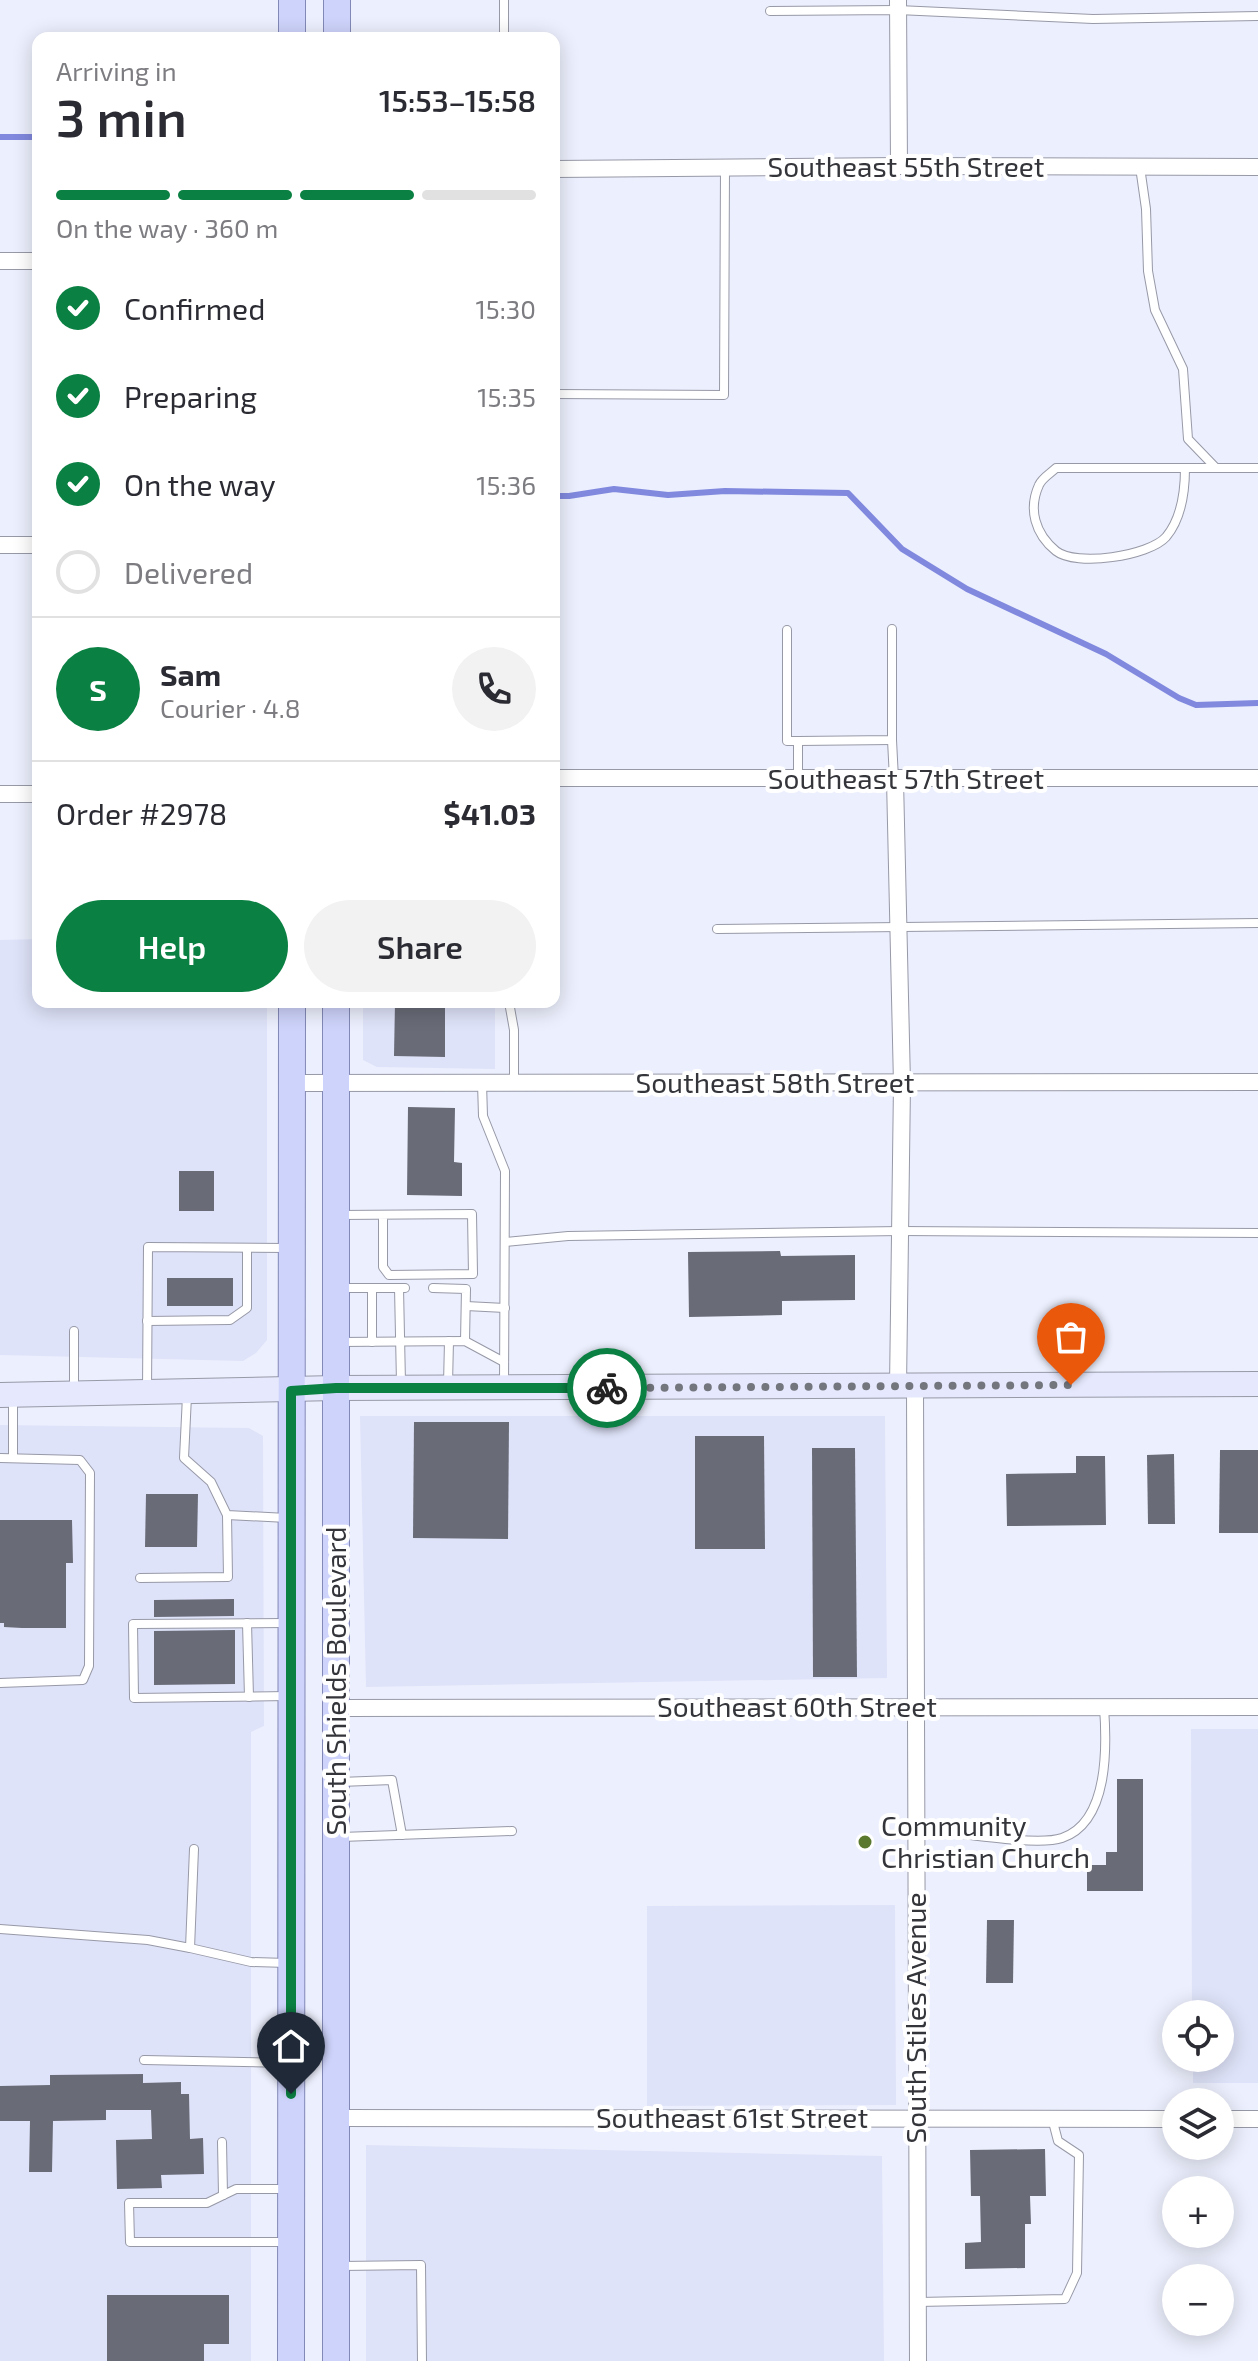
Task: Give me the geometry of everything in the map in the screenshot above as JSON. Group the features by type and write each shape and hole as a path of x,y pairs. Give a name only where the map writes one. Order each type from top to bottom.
{"main road":[{"path":"292,0 292,32"},
{"path":"337,0 337,32"},
{"name":"South Shields Boulevard","path":"291,2361 292,1008"},
{"name":"South Shields Boulevard","path":"336,1008 336,2361"},
{"path":"6,1395 336,1388 1258,1384"},
{"path":"291,1963 336,1963"}],"street":[{"path":"898,5 899,166"},
{"name":"Southeast 55th Street","path":"560,169 1258,167"},
{"path":"0,261 32,261"},
{"path":"0,545 32,545"},
{"name":"Southeast 57th Street","path":"560,778 1258,778"},
{"name":"South Stiles Avenue","path":"894,780 902,1084 900,1231 907,1386 914,1707 918,2361"},
{"path":"0,794 32,794"},
{"name":"Southeast 58th Street","path":"291,1083 1258,1082"},
{"name":"Southeast 60th Street","path":"336,1708 1258,1707"},
{"name":"Southeast 61st Street","path":"337,2118 1162,2119"},
{"path":"1234,2119 1258,2119"}],"lane":[{"path":"504,0 504,32"},
{"path":"770,11 898,5 1093,19 1258,16"},
{"path":"1140,167 1146,209 1148,271 1155,310 1183,369 1188,439 1216,467"},
{"path":"560,394 724,395 725,168"},
{"path":"1185,468 1185,493 1174,525 1164,540 1133,553 1094,559 1057,552 1037,528 1033,509 1040,482 1056,468 1216,467 1258,468"},
{"path":"892,629 894,780"},
{"path":"787,630 787,741 892,740"},
{"path":"798,741 798,779"},
{"path":"717,929 1258,923"},
{"path":"510,1008 514,1030 514,1083"},
{"path":"482,1083 483,1116 505,1171 504,1389"},
{"path":"335,1215 472,1214 473,1274 389,1275 383,1267 383,1215"},
{"path":"505,1242 568,1236 900,1231 1258,1233"},
{"path":"147,1391 148,1247 291,1248"},
{"path":"147,1321 230,1320 247,1308 247,1248"},
{"path":"336,1288 402,1288 399,1342 401,1388"},
{"path":"372,1288 372,1342"},
{"path":"433,1288 466,1289 465,1341"},
{"path":"466,1306 505,1308"},
{"path":"74,1331 74,1393"},
{"path":"448,1388 449,1341"},
{"path":"336,1342 465,1341 504,1362"},
{"path":"140,1578 228,1577 227,1515 211,1482 184,1458 188,1391"},
{"path":"6,1395 13,1458"},
{"path":"0,1458 80,1460 90,1473 89,1666 83,1680 0,1683"},
{"path":"227,1515 291,1518"},
{"path":"247,1623 249,1697"},
{"path":"291,1623 133,1624 134,1698 291,1696"},
{"path":"915,1828 1038,1841 1062,1838 1083,1825 1104,1779 1104,1707"},
{"path":"336,1782 392,1780 402,1835"},
{"path":"336,1837 512,1831"},
{"path":"190,1948 194,1849"},
{"path":"0,1929 148,1940 251,1962 291,1963"},
{"path":"144,2060 291,2063"},
{"path":"917,2302 1065,2299 1077,2273 1079,2155 1058,2141 1052,2118"},
{"path":"222,2142 223,2195"},
{"path":"291,2190 236,2189 207,2203 129,2203 130,2242 291,2242"},
{"path":"336,2266 421,2265 422,2361"}],"shaded area":[{"path":"32,939 32,1008 267,1008 267,1340 256,1353 243,1361 0,1355 0,940"},
{"path":"363,1008 495,1008 495,1069 377,1067 363,1060"},
{"path":"360,1416 885,1416 887,1678 366,1687"},
{"path":"0,1425 249,1428 263,1436 264,1726 251,1732 251,2361 0,2361"},
{"path":"1191,1729 1258,1729 1258,2083 1193,2083 1193,2072 1234,2072 1234,2000 1192,2000"},
{"path":"895,1905 896,2105 647,2106 647,1906"},
{"path":"366,2145 882,2156 884,2361 366,2361"}],"building":[{"path":"395,1008 445,1008 445,1057 394,1056"},
{"path":"408,1107 455,1108 454,1162 462,1163 462,1196 407,1195"},
{"path":"179,1171 214,1171 214,1211 179,1211"},
{"path":"780,1251 781,1256 855,1255 855,1300 782,1301 782,1315 689,1317 688,1252"},
{"path":"167,1278 233,1278 233,1306 167,1306"},
{"path":"414,1422 509,1422 508,1539 413,1538"},
{"path":"695,1436 764,1436 765,1549 695,1549"},
{"path":"812,1448 855,1448 857,1677 813,1677"},
{"path":"1220,1450 1258,1450 1258,1533 1219,1533"},
{"path":"1174,1454 1175,1524 1148,1524 1147,1455"},
{"path":"1076,1456 1105,1456 1106,1525 1007,1526 1006,1474 1076,1473"},
{"path":"146,1494 198,1494 197,1547 145,1547"},
{"path":"0,1520 72,1520 73,1563 66,1563 66,1628 4,1627 4,1623 0,1623"},
{"path":"234,1599 234,1616 154,1617 154,1600"},
{"path":"235,1630 235,1684 154,1685 154,1631"},
{"path":"1117,1779 1143,1779 1143,1891 1087,1891 1087,1865 1106,1865 1106,1852 1117,1852"},
{"path":"987,1920 1014,1920 1013,1983 986,1983"},
{"path":"143,2074 143,2083 181,2082 181,2094 189,2094 190,2139 203,2138 204,2174 161,2175 162,2188 117,2189 116,2140 152,2139 151,2110 106,2110 106,2120 53,2121 52,2172 29,2172 30,2121 0,2121 0,2086 50,2085 50,2075"},
{"path":"1045,2149 1046,2196 1030,2196 1031,2224 1025,2224 1025,2268 965,2269 965,2243 981,2242 980,2196 971,2196 970,2150"},
{"path":"107,2295 229,2295 229,2344 204,2344 204,2361 107,2361"}],"waterway":[{"path":"0,137 32,137"},
{"path":"560,496 614,489 668,495 725,491 848,493 902,549 967,589 1106,654 1179,698 1196,705 1258,703"}],"way so far":[{"path":"607,1388 1071,1385"}],"place":[{"name":"Community Christian Church","path":"865,1842"}],"route":[{"path":"291,2094 291,1391 336,1388 607,1388"}]}
